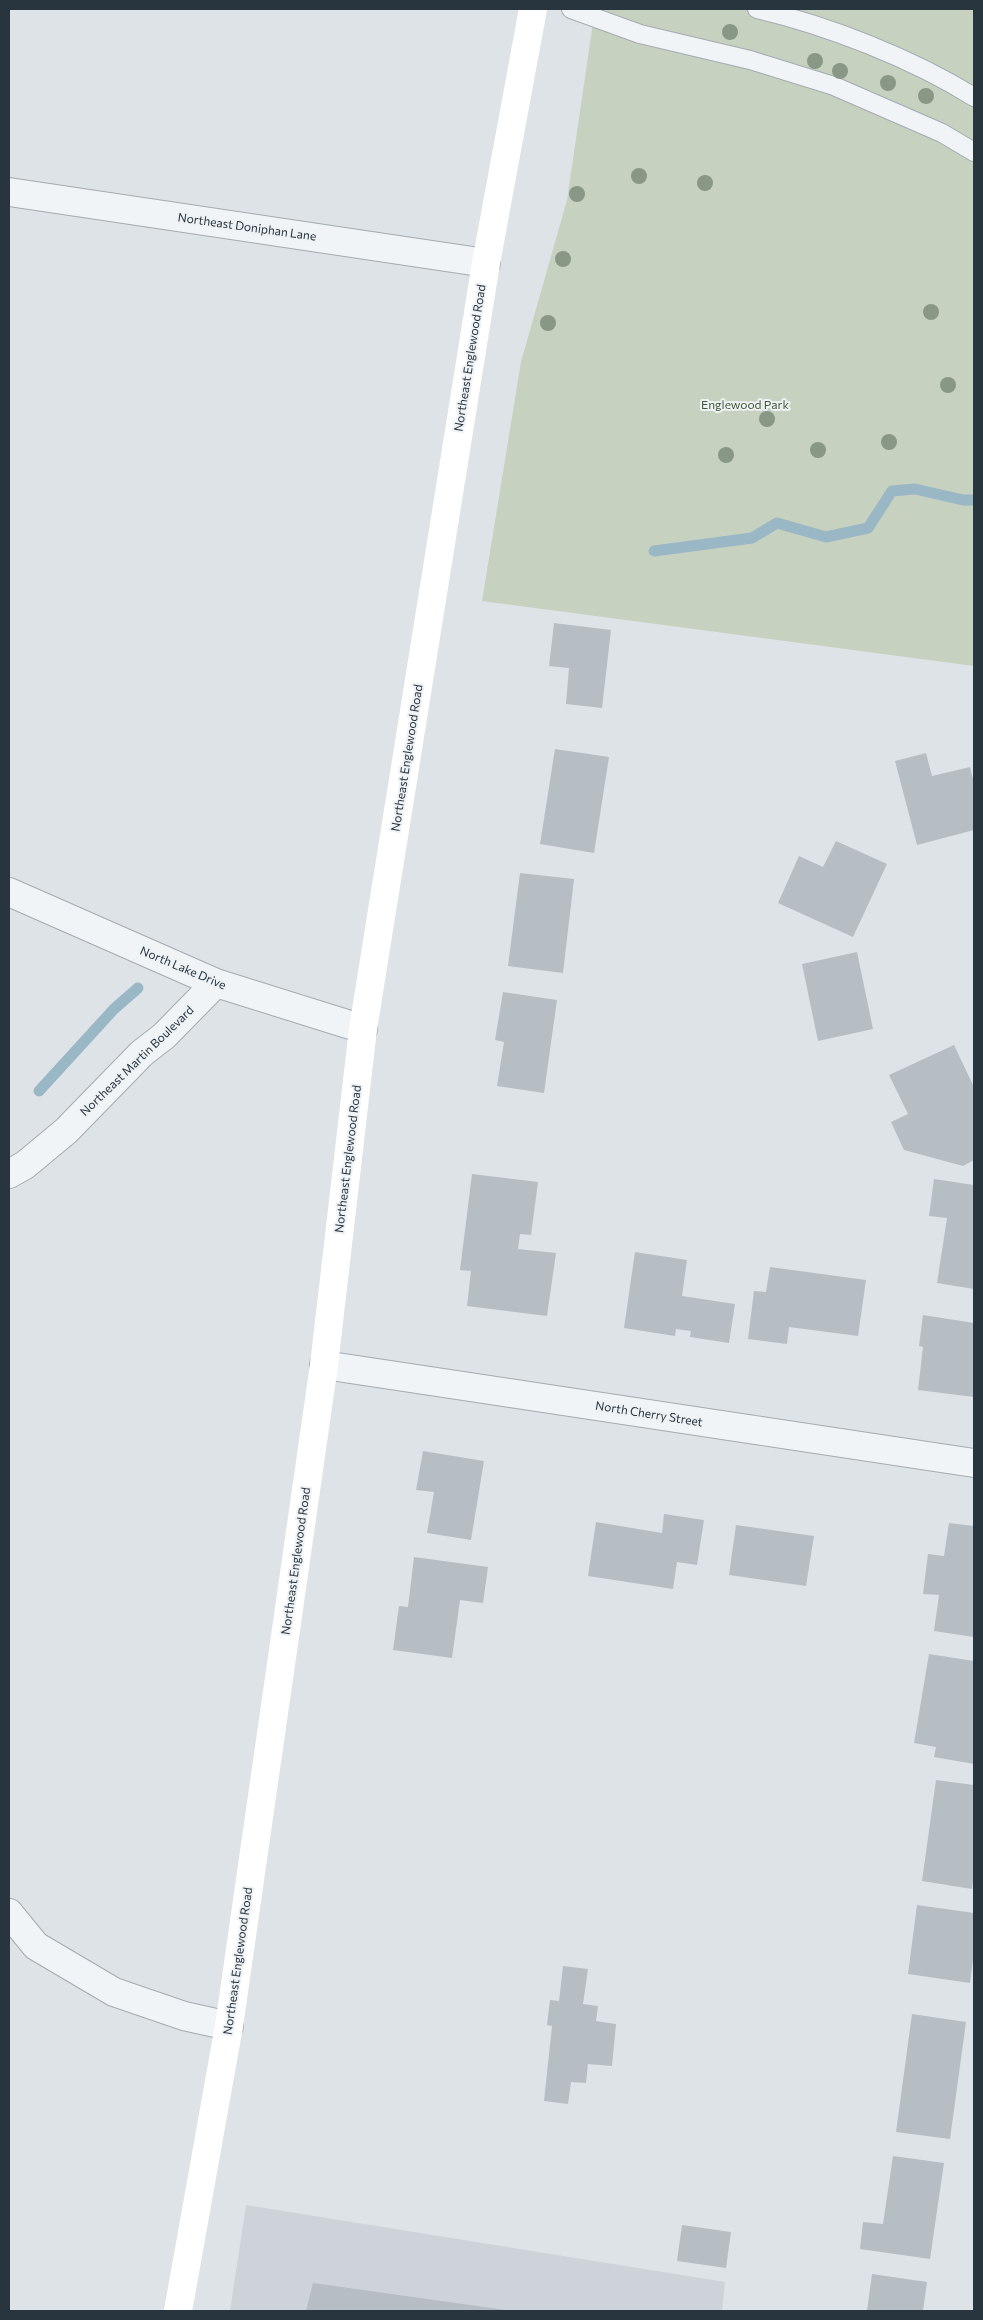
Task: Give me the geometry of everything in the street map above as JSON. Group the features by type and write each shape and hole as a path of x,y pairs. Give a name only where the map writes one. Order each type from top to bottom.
{"main road":[{"name":"Northeast Englewood Road","path":"178,2311 229,2026 324,1365 363,1030 486,263 533,9"}],"street":[{"name":"Northeast Doniphan Lane","path":"9,192 486,263"},
{"name":"North Lake Drive","path":"9,892 216,983 363,1030"},
{"name":"Northeast Martin Boulevard","path":"9,1174 25,1165 66,1131 142,1053 164,1036 216,983"},
{"name":"North Cherry Street","path":"324,1365 974,1463"},
{"path":"9,1913 36,1946 114,1992 184,2016 229,2026"}],"lane":[{"path":"571,9 640,34 750,60 834,86 942,133 974,152"},
{"path":"757,9 860,41 957,86 974,97"}],"shaded area":[{"path":"246,2205 725,2282 722,2311 230,2311"}],"green space":[{"name":"Englewood Park","path":"595,9 974,9 974,666 482,601 521,362 567,200"}],"building":[{"path":"554,623 611,630 602,708 566,704 569,668 549,666"},
{"path":"555,749 609,757 594,853 540,844"},
{"path":"926,753 932,776 970,767 974,783 974,830 917,845 895,761"},
{"path":"836,841 887,864 853,937 778,903 799,856 823,867"},
{"path":"520,873 574,879 563,973 508,966"},
{"path":"857,952 873,1029 818,1041 802,964"},
{"path":"503,992 557,1000 544,1093 497,1086 504,1042 495,1040"},
{"path":"954,1045 974,1085 974,1160 963,1166 904,1150 891,1122 908,1114 889,1075"},
{"path":"472,1174 538,1182 531,1235 520,1234 518,1249 556,1253 547,1316 467,1306 471,1271 460,1270"},
{"path":"934,1179 974,1185 974,1289 937,1283 947,1218 929,1216"},
{"path":"635,1252 687,1260 682,1296 735,1304 729,1343 690,1337 691,1331 676,1329 675,1336 624,1328"},
{"path":"770,1267 866,1280 858,1336 789,1327 787,1344 748,1339 754,1291 766,1292"},
{"path":"923,1315 974,1323 974,1397 918,1390 923,1347 919,1346"},
{"path":"423,1451 484,1461 471,1540 427,1533 434,1492 416,1490"},
{"path":"664,1514 704,1520 697,1565 677,1562 673,1589 588,1576 596,1522 662,1533"},
{"path":"949,1523 974,1526 974,1637 934,1631 939,1595 923,1594 928,1554 944,1556"},
{"path":"736,1525 814,1536 806,1586 729,1575"},
{"path":"414,1557 488,1567 483,1603 460,1600 452,1658 393,1650 399,1606 408,1607"},
{"path":"929,1654 974,1661 974,1764 934,1757 936,1747 914,1743"},
{"path":"936,1780 974,1785 974,1872 972,1889 922,1881"},
{"path":"917,1905 974,1913 974,1951 970,1983 908,1974"},
{"path":"563,1966 588,1969 583,2004 598,2006 596,2021 616,2024 612,2066 588,2064 586,2083 571,2082 568,2104 544,2101 552,2026 547,2025 550,2000 559,2001"},
{"path":"912,2014 966,2022 950,2139 896,2132"},
{"path":"893,2156 944,2163 930,2259 860,2249 863,2222 883,2224"},
{"path":"682,2225 731,2232 726,2268 677,2261"},
{"path":"872,2274 927,2282 923,2311 867,2311"},
{"path":"313,2283 506,2310 506,2311 306,2311"}],"waterway":[{"path":"654,551 752,538 777,523 826,537 868,528 892,491 915,489 963,500 974,500"},
{"path":"39,1091 114,1009 138,988"}]}
